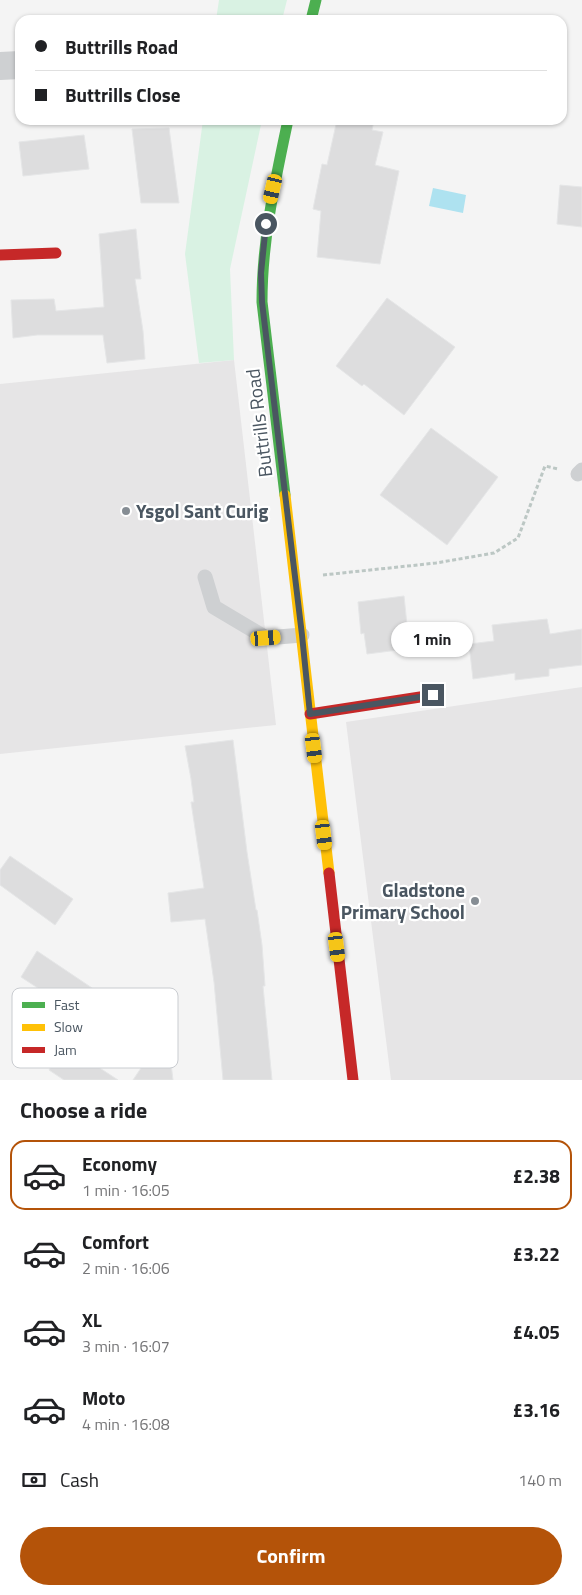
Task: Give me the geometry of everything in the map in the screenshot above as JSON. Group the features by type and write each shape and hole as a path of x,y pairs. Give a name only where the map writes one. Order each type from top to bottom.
{"street":[{"path":"312,15 316,0"},
{"path":"0,66 15,65"},
{"name":"Buttrills Road","path":"287,125 269,207 264,242 261,273 262,302 353,1080"},
{"path":"0,255 56,252"},
{"path":"310,714 433,695"}],"lane":[{"path":"205,577 214,607 266,638 302,635"}],"path":[{"path":"293,559 316,556 317,575 436,564 494,553 518,538 545,466 580,472"}],"shaded area":[{"name":"Ysgol Sant Curig","path":"234,360 276,725 0,754 0,384"},
{"name":"Gladstone Primary School","path":"582,687 582,1080 391,1080 346,722"}],"green space":[{"path":"219,0 287,0 283,15 217,15"},
{"path":"202,125 261,125 230,269 234,360 199,363 185,254"}],"water":[{"path":"433,188 466,195 463,213 429,206"}],"building":[{"path":"336,125 373,125 372,130 383,132 375,165 399,171 380,264 317,257 321,211 313,209 322,164 327,165"},
{"path":"169,128 179,203 141,203 132,129"},
{"path":"84,135 89,169 23,176 19,142"},
{"path":"560,185 582,187 582,227 557,224"},
{"path":"136,229 141,279 135,279 145,359 107,363 103,335 37,335 13,338 11,300 54,299 56,311 104,307 99,234"},
{"path":"387,298 455,347 404,415 364,384 362,386 336,366"},
{"path":"431,428 498,477 447,545 380,495"},
{"path":"404,596 409,644 406,644 406,649 367,654 364,633 361,634 358,602"},
{"path":"547,619 550,634 582,629 582,665 549,669 549,676 515,680 515,673 473,679 469,644 494,641 492,625"},
{"path":"233,740 247,852 262,945 265,986 263,986 272,1080 223,1080 214,982 205,919 171,922 168,893 204,888 191,802 194,802 191,779 185,746"},
{"path":"10,856 73,899 55,925 0,885 0,870"},
{"path":"37,951 92,988 38,988 21,977"},
{"path":"50,1068 100,1068 118,1080 64,1080 49,1070"},
{"path":"141,1068 172,1068 173,1080 133,1080"}],"traffic: fast":[{"path":"312,15 316,0"},
{"path":"285,495 262,302 267,233 287,125"}],"traffic: slow":[{"path":"285,495 329,873"}],"traffic: jam":[{"path":"0,255 56,253"},
{"path":"310,714 433,695"},
{"path":"329,873 353,1080"}],"place":[{"name":"Ysgol Sant Curig","path":"126,511"},
{"name":"Gladstone Primary School","path":"475,901"}],"route":[{"path":"266,224 261,273 262,302 310,714 433,695"}]}
